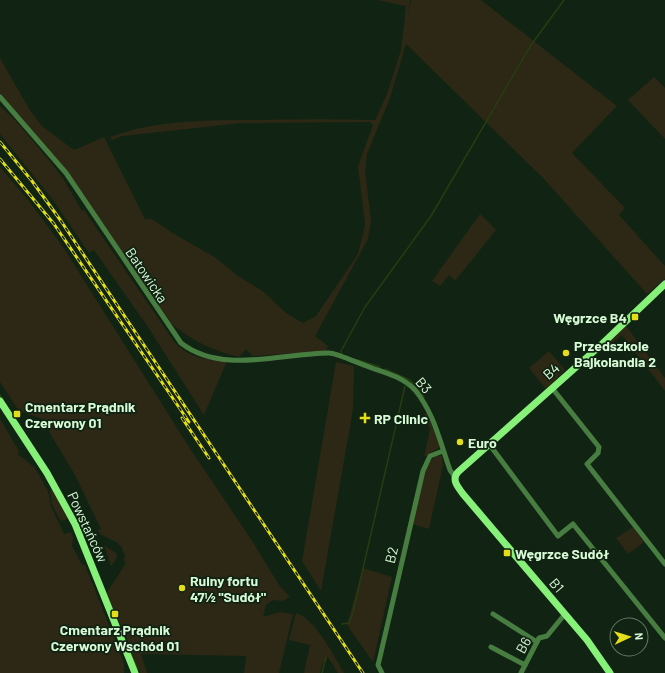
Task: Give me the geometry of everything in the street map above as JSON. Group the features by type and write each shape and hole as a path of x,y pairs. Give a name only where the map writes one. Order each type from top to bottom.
{"street":[{"name":"Batowicka","path":"0,97 66,172 181,344 202,356 239,360 275,359 332,353"},
{"name":"B4","path":"455,477 489,444 665,284"},
{"name":"B3","path":"332,353 404,380 411,386 433,420 450,470 455,477"},
{"path":"552,388 599,447 598,453 586,464 665,564"},
{"name":"Powstańców","path":"0,401 41,464 75,524 135,673"},
{"path":"489,444 558,536 574,524 665,638"},
{"name":"B2","path":"382,673 378,665 423,471 430,456 443,451"},
{"name":"B1","path":"455,477 456,483 464,494 587,640 610,673"},
{"path":"493,614 537,642"},
{"name":"B6","path":"521,673 539,638 547,636 565,614"},
{"path":"492,647 525,665"}],"shaded area":[{"path":"377,0 410,0 408,18 411,0 481,0 617,106 572,153 625,208 619,215 665,266 665,279 647,294 543,178 406,44 390,98 367,154 365,170 371,221 368,239 315,336 328,346 326,351 253,356 246,349 239,357 229,355 186,335 170,323 88,201 55,157 0,93 0,58 31,112 42,126 74,150 104,137 145,219 152,219 171,232 216,258 238,276 264,292 286,313 303,323 316,316 358,254 365,225 358,166 373,125 370,122 241,123 123,136 112,140 110,137 145,127 181,122 300,119 375,120 387,94 401,50 406,6"},
{"path":"654,77 665,88 665,139 628,100"},
{"path":"0,106 15,120 64,180 82,211 84,210 175,343 193,355 205,359 227,361 204,415 148,327 94,250 89,253 53,200 0,134"},
{"path":"0,167 29,201 63,247 191,450 251,539 279,585 290,597 282,601 273,600 266,605 263,617 280,612 293,614 279,673 244,673 246,656 141,654 147,673 140,673 126,636 106,594 126,563 124,561 125,556 121,546 100,534 98,530 101,529 75,475 49,432 52,422 19,411 0,382"},
{"path":"480,214 496,230 455,281 449,275 440,286 432,281"},
{"path":"626,326 665,378 665,391 622,335 607,347 605,344"},
{"path":"549,351 565,370 546,389 529,368"},
{"path":"336,362 354,366 353,408 321,591 302,561"},
{"path":"427,413 440,447 424,457 430,429 424,414"},
{"path":"0,419 19,451 18,455 35,468 48,491 51,506 64,534 71,532 73,538 72,546 82,565 85,565 124,663 124,673 0,673"},
{"path":"436,456 442,456 443,465 429,529 412,524 423,477 431,461"},
{"path":"52,489 68,519 61,521 52,505 50,491"},
{"path":"633,527 644,542 628,554 616,538"},
{"path":"104,545 117,554 116,560 111,566"},
{"path":"363,568 392,577 373,662 347,625"},
{"path":"296,613 310,622 317,630 344,673 338,673 328,657 323,663 320,673 304,673 310,645 289,640"}],"waterway":[{"path":"342,354 341,351 365,307 431,216 531,45 564,0"},
{"path":"358,360 380,367"},
{"path":"385,369 410,380 424,397"},
{"path":"342,624 349,623 353,612 405,386"},
{"path":"0,395 3,399"},
{"path":"131,653 138,669"},
{"path":"322,673 326,658"}],"railway":[{"path":"0,142 32,181 61,221 363,673"},
{"path":"0,159 54,224 189,422"},
{"path":"182,418 209,458"}],"place":[{"name":"Węgrzce B4","path":"635,317"},
{"name":"Przedszkole Bajkolandia 2","path":"566,353"},
{"name":"Cmentarz Prądnik Czerwony 01","path":"17,414"},
{"name":"RP Clinic","path":"365,418"},
{"name":"Euro","path":"460,442"},
{"name":"Węgrzce Sudół","path":"507,553"},
{"name":"Ruiny fortu 47½ \"Sudół\"","path":"182,588"},
{"name":"Cmentarz Prądnik Czerwony Wschód 01","path":"115,614"}]}
